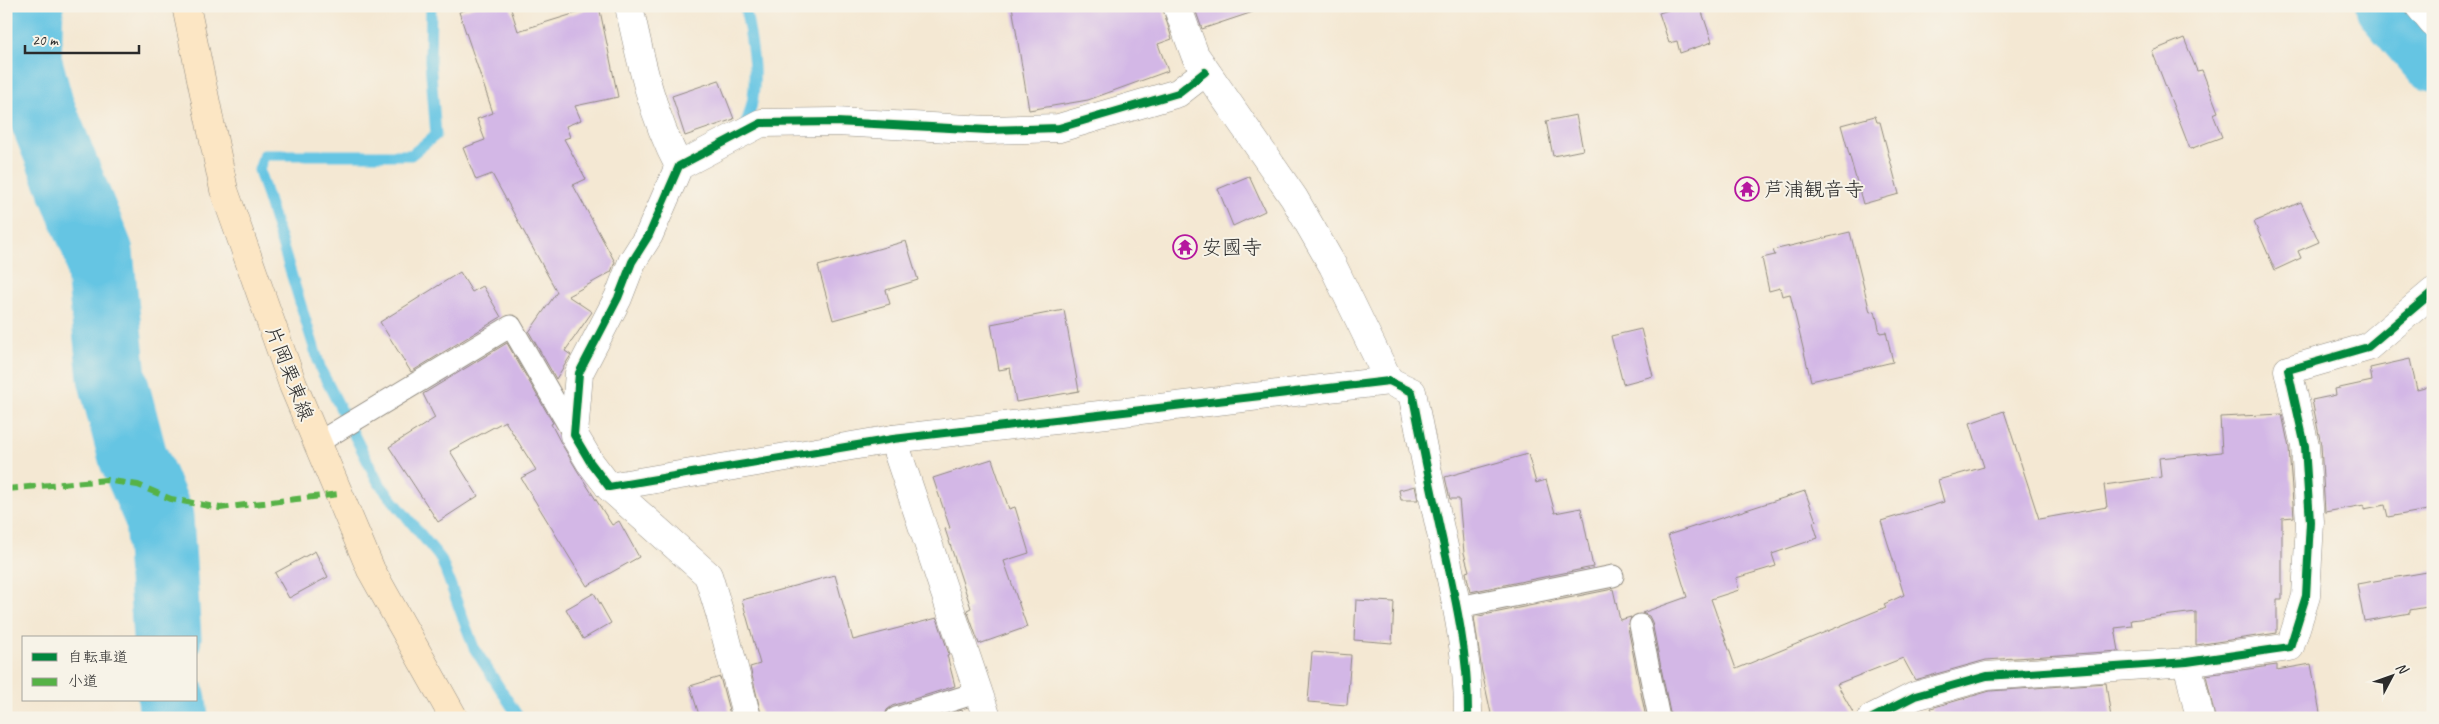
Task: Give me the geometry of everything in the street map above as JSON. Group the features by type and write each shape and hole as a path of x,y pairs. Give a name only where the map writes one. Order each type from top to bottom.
{"main road":[{"name":"片岡栗東線","path":"186,6 224,190 293,385 371,570 454,718"}],"street":[{"path":"630,6 647,89 664,138 679,166"},
{"path":"1177,6 1195,55 1204,72 1294,198 1333,266 1389,381"},
{"path":"2419,6 2433,23"},
{"path":"747,718 708,575 609,487 590,462 574,435 579,373 618,298 632,262 649,235 679,166 761,123 836,122 988,130 1059,128 1178,94 1204,72"},
{"path":"1872,718 1915,696 1986,676 2186,662 2290,646 2306,596 2310,522 2305,446 2288,370 2368,347 2433,292"},
{"path":"609,487 893,439 1389,381 1412,392 1434,500 1459,607 1468,696 1468,718"},
{"path":"893,439 987,718"},
{"path":"2186,662 2200,718"}],"lane":[{"path":"317,443 511,326 574,435"},
{"path":"1459,607 1613,576"},
{"path":"1640,625 1659,718"},
{"path":"896,718 978,692"}],"building":[{"path":"476,6 510,6 518,31 599,6 618,97 575,106 581,120 566,126 570,137 564,139 586,179 573,185 615,262 611,272 568,296 592,312 565,351 571,355 556,379 529,332 557,292 492,174 476,180 463,148 485,140 477,119 493,113 459,12"},
{"path":"1012,6 1162,6 1172,39 1158,44 1168,71 1088,100 1029,110"},
{"path":"1194,6 1252,6 1253,12 1202,29"},
{"path":"1681,6 1700,6 1712,42 1680,53 1677,41 1669,43 1659,13"},
{"path":"2184,38 2197,71 2202,70 2218,112 2213,114 2222,137 2190,149 2152,51"},
{"path":"719,80 734,119 685,136 672,96"},
{"path":"1576,115 1583,150 1553,156 1546,121"},
{"path":"1875,116 1877,122 1880,122 1899,194 1863,204 1841,125"},
{"path":"1249,176 1265,211 1233,226 1218,189"},
{"path":"2301,202 2319,242 2298,251 2301,258 2275,270 2254,222"},
{"path":"1850,232 1870,312 1875,311 1880,333 1886,332 1893,362 1811,381 1790,294 1782,296 1780,288 1769,291 1762,258 1775,255 1773,250"},
{"path":"906,241 918,280 886,290 890,304 833,320 818,266"},
{"path":"460,272 472,292 483,286 501,317 411,372 380,322"},
{"path":"1064,310 1079,391 1016,402 1010,368 999,370 991,324"},
{"path":"1641,329 1653,376 1623,384 1611,336"},
{"path":"507,343 553,423 551,424 577,470 612,525 619,521 639,557 587,586 521,478 536,470 505,421 450,451 478,496 438,522 389,447 435,418 423,394"},
{"path":"2410,359 2417,390 2433,386 2433,509 2388,517 2385,505 2364,509 2364,505 2325,512 2321,445 2312,400 2336,395 2335,389 2372,381 2370,368"},
{"path":"2004,411 2039,519 2107,507 2104,485 2161,477 2159,458 2222,452 2220,417 2282,414 2289,448 2294,517 2282,518 2282,599 2277,599 2277,633 2196,645 2196,612 2131,620 2132,626 2115,628 2119,651 1986,660 1915,680 1903,658 1837,684 1856,718 1671,718 1652,622 1649,616 1642,613 1687,597 1668,535 1805,491 1816,521 1813,522 1818,538 1772,554 1776,566 1736,578 1739,590 1711,599 1736,669 1886,607 1884,604 1904,595 1881,521 1944,502 1938,480 1984,467 1970,423"},
{"path":"1528,454 1536,483 1546,480 1555,513 1581,508 1593,567 1470,592 1466,572 1469,571 1464,553 1459,499 1450,499 1445,477"},
{"path":"992,459 1009,509 1015,507 1029,553 1004,561 1027,627 979,644 967,610 971,608 945,529 950,528 933,478"},
{"path":"1415,486 1418,500 1401,500 1399,490"},
{"path":"315,551 328,577 289,598 275,573"},
{"path":"2433,571 2433,606 2410,610 2410,613 2364,621 2357,584"},
{"path":"835,575 853,640 937,618 949,654 947,655 955,686 892,706 887,710 884,718 762,718 750,667 760,664 742,600"},
{"path":"1613,589 1620,620 1631,617 1628,628 1646,718 1492,718 1482,672 1474,617"},
{"path":"594,593 611,623 583,639 566,609"},
{"path":"1356,600 1394,602 1392,643 1354,640"},
{"path":"1312,652 1351,655 1347,705 1308,702"},
{"path":"2311,664 2321,718 2215,718 2206,675 2277,665 2277,670"},
{"path":"720,677 731,718 700,718 690,686"},
{"path":"2106,683 2111,718 1936,718 1931,708 1990,691"},
{"path":"962,710 964,718 939,718"}],"waterway":[{"path":"29,6 27,60 40,108 99,253 112,377 133,457 159,517 167,636"},
{"path":"431,6 430,61 436,135 411,155 264,155 259,170 321,370 378,482 441,559 474,648 519,718"},
{"path":"745,6 754,66 753,96 745,125"},
{"path":"2390,6 2433,56"},
{"path":"172,702 174,718"}],"marked path":[{"path":"6,489 106,480 138,485 171,499 220,508 339,494"}],"cycle path":[{"path":"1205,72 1178,93 1059,128 988,130 836,122 761,123 679,166 649,235 632,262 618,298 579,373 574,435 590,462 609,487 893,439 1389,381 1412,392 1462,635 1468,718"},
{"path":"1872,718 1915,696 1987,676 2187,662 2290,647 2306,596 2310,522 2305,446 2288,370 2368,347 2433,292"}],"place":[{"name":"芦浦観音寺","path":"1747,189"},
{"name":"安國寺","path":"1185,247"}]}
